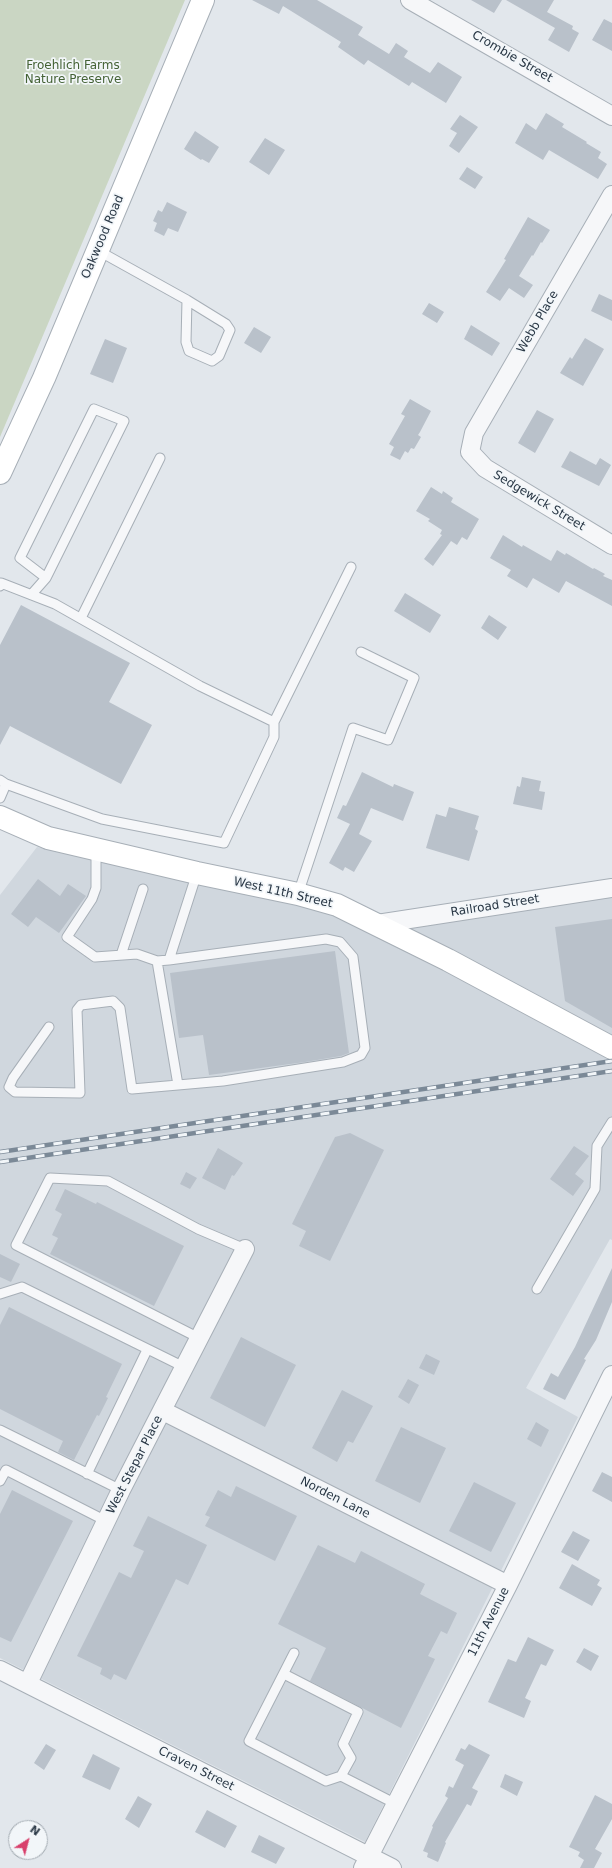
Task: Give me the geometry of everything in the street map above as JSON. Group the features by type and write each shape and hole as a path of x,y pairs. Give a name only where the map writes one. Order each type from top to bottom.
{"street":[{"name":"Oakwood Road","path":"0,473 44,378 203,0"},
{"name":"Crombie Street","path":"410,0 612,116"},
{"name":"Webb Place","path":"470,452 474,433 612,195"},
{"name":"Sedgewick Street","path":"470,452 485,468 612,545"},
{"name":"West 11th Street","path":"0,818 48,838 198,873 298,894 337,905 378,924 612,1048"},
{"name":"Railroad Street","path":"378,924 612,888"},
{"name":"West Stepar Place","path":"28,1683 122,1490 245,1249"},
{"name":"11th Avenue","path":"366,1862 508,1585 612,1375"},
{"name":"Norden Lane","path":"163,1411 508,1585"},
{"name":"Craven Street","path":"0,1670 28,1683 366,1862 392,1868"}],"lane":[{"path":"97,250 187,300 217,317 226,324 230,330 219,356 212,361 189,351 186,342 187,300"},
{"path":"31,595 46,578 124,421 94,410 23,551 20,558 46,578"},
{"path":"81,618 160,458"},
{"path":"0,798 3,782 102,819 224,842 274,737 274,722 351,567"},
{"path":"0,584 55,604 200,686 274,722"},
{"path":"298,894 353,728 388,740 414,678 361,652"},
{"path":"48,1027 13,1078 9,1088 15,1092 80,1093 77,1010 81,1005 113,1001 120,1008 132,1089 223,1081 343,1062 361,1055 365,1048 353,958 340,942 326,939 157,961 137,954 95,957 67,937 92,899 96,888 96,850"},
{"path":"169,960 198,873"},
{"path":"121,955 143,889"},
{"path":"157,961 178,1086"},
{"path":"537,1289 596,1190 597,1146 612,1122"},
{"path":"199,1338 16,1246 50,1178 108,1181 198,1228 245,1249"},
{"path":"0,1294 22,1286 184,1367"},
{"path":"86,1474 148,1350"},
{"path":"0,1430 86,1474 122,1490"},
{"path":"0,1481 6,1470 106,1522"},
{"path":"284,1674 358,1712 343,1744 351,1758 341,1776 326,1781 249,1741 294,1653"},
{"path":"341,1776 396,1804"}],"shaded area":[{"path":"37,847 326,911 371,930 612,895 612,1240 610,1239 526,1388 578,1417 365,1842 0,1658 0,895"}],"green space":[{"name":"Froehlich Farms Nature Preserve","path":"0,0 185,0 0,437"}],"building":[{"path":"252,0 317,0 363,27 358,35 389,54 396,43 408,51 404,57 430,73 438,62 462,77 446,103 412,82 409,86 368,60 364,65 338,47 341,42 283,6 279,14"},
{"path":"471,0 502,0 494,13"},
{"path":"506,0 554,0 547,12 573,26 572,29 579,33 569,52 548,40 555,28"},
{"path":"604,19 612,23 612,51 592,40"},
{"path":"546,113 564,124 562,127 601,152 598,158 607,164 598,179 549,150 543,160 515,143 526,123 536,130"},
{"path":"460,115 478,127 459,153 449,146 457,133 450,129"},
{"path":"195,131 219,147 209,163 202,159 201,160 184,149"},
{"path":"265,138 285,150 269,175 249,162"},
{"path":"467,167 483,177 475,189 459,179"},
{"path":"167,202 187,212 178,232 168,228 164,236 154,231 157,223 153,221 158,210 162,212"},
{"path":"528,217 550,230 519,276 533,285 524,298 509,288 500,301 486,292 506,260 504,259"},
{"path":"599,294 612,300 612,321 591,311"},
{"path":"429,303 444,312 437,323 422,314"},
{"path":"471,325 500,343 492,356 464,339"},
{"path":"254,327 271,337 261,353 244,343"},
{"path":"585,338 604,349 583,386 560,373 570,357 572,359"},
{"path":"105,339 127,348 113,383 90,374"},
{"path":"410,399 431,411 418,435 421,437 414,449 411,448 408,453 405,451 400,460 390,455 394,447 389,444 405,416 401,414"},
{"path":"537,410 554,419 535,453 518,443"},
{"path":"570,451 596,465 600,458 611,465 599,486 561,467"},
{"path":"431,487 442,494 443,491 453,498 451,502 479,519 467,540 462,537 457,545 451,541 433,566 424,559 442,535 440,534 442,530 428,521 430,519 416,511"},
{"path":"503,535 522,547 523,545 551,561 557,550 565,555 566,553 593,569 594,568 605,574 603,576 612,580 612,606 566,581 559,593 533,578 527,588 507,576 511,570 490,558"},
{"path":"405,593 441,615 430,633 394,611"},
{"path":"21,605 130,663 109,702 152,725 121,784 10,726 0,745 0,645"},
{"path":"489,615 507,627 498,640 481,628"},
{"path":"362,772 393,787 394,784 414,792 403,821 371,808 359,834 372,841 354,872 345,867 343,871 329,863 350,824 337,818 343,805 346,806"},
{"path":"522,777 541,781 539,791 545,792 542,810 513,804 517,786 520,787"},
{"path":"449,807 479,816 475,829 478,831 469,861 426,848 436,814 446,817"},
{"path":"38,879 60,896 68,884 86,896 59,933 36,917 28,927 11,914"},
{"path":"612,919 612,1028 565,1001 555,927"},
{"path":"335,951 349,1053 341,1056 305,1062 209,1075 203,1035 179,1038 170,973"},
{"path":"350,1133 384,1150 330,1261 299,1246 306,1231 292,1224 335,1137"},
{"path":"574,1146 589,1156 575,1174 584,1181 573,1196 550,1179"},
{"path":"218,1148 243,1163 234,1176 232,1175 225,1190 202,1178"},
{"path":"186,1172 197,1178 190,1189 180,1184"},
{"path":"65,1189 96,1204 97,1202 184,1246 154,1306 50,1254 58,1238 52,1235 62,1214 55,1210"},
{"path":"0,1254 20,1264 11,1282 0,1277"},
{"path":"612,1268 612,1302 596,1340 584,1359 586,1360 565,1400 543,1389 551,1373 558,1377 575,1347"},
{"path":"9,1307 122,1364 106,1397 108,1398 99,1416 97,1415 74,1460 58,1452 63,1441 0,1409 0,1325"},
{"path":"241,1337 296,1365 265,1427 210,1398"},
{"path":"426,1354 440,1361 434,1375 419,1368"},
{"path":"408,1379 419,1385 409,1404 398,1397"},
{"path":"342,1390 373,1406 353,1443 348,1441 337,1462 312,1448"},
{"path":"536,1422 549,1430 541,1447 527,1439"},
{"path":"401,1427 446,1448 420,1503 375,1481"},
{"path":"602,1472 612,1477 612,1502 592,1491"},
{"path":"474,1482 516,1503 491,1552 449,1531"},
{"path":"236,1486 297,1516 275,1561 205,1526 210,1517 205,1515 218,1490 231,1497"},
{"path":"12,1490 73,1521 11,1642 0,1637 0,1514"},
{"path":"148,1516 207,1545 188,1585 176,1579 126,1680 114,1674 111,1680 100,1674 102,1668 77,1656 119,1572 131,1578 144,1551 133,1546"},
{"path":"573,1531 590,1540 578,1561 561,1552"},
{"path":"318,1545 355,1563 361,1551 425,1584 420,1594 457,1613 447,1634 441,1631 428,1656 435,1659 401,1728 310,1681 326,1648 278,1624"},
{"path":"572,1564 600,1580 597,1585 602,1588 592,1606 559,1588"},
{"path":"528,1637 554,1650 546,1666 541,1664 525,1698 531,1701 524,1718 488,1702 508,1659 516,1662"},
{"path":"584,1648 599,1656 591,1671 576,1662"},
{"path":"46,1744 56,1750 44,1770 34,1763"},
{"path":"469,1744 490,1755 472,1788 478,1791 471,1806 467,1804 445,1842 446,1843 438,1862 427,1857 428,1853 423,1851 433,1827 432,1826 448,1798 445,1796 449,1786 453,1788 464,1765 455,1760 461,1748 465,1750"},
{"path":"93,1754 120,1768 110,1790 82,1777"},
{"path":"505,1774 523,1782 517,1796 500,1787"},
{"path":"595,1795 612,1804 612,1819 595,1849 602,1853 594,1868 580,1868 584,1860 578,1856 580,1852 569,1847"},
{"path":"138,1796 152,1804 139,1828 125,1819"},
{"path":"207,1810 237,1826 225,1848 195,1832"},
{"path":"259,1835 285,1848 276,1864 251,1852"}],"railway":[{"path":"0,1152 612,1061"},
{"path":"0,1162 612,1071"}]}
